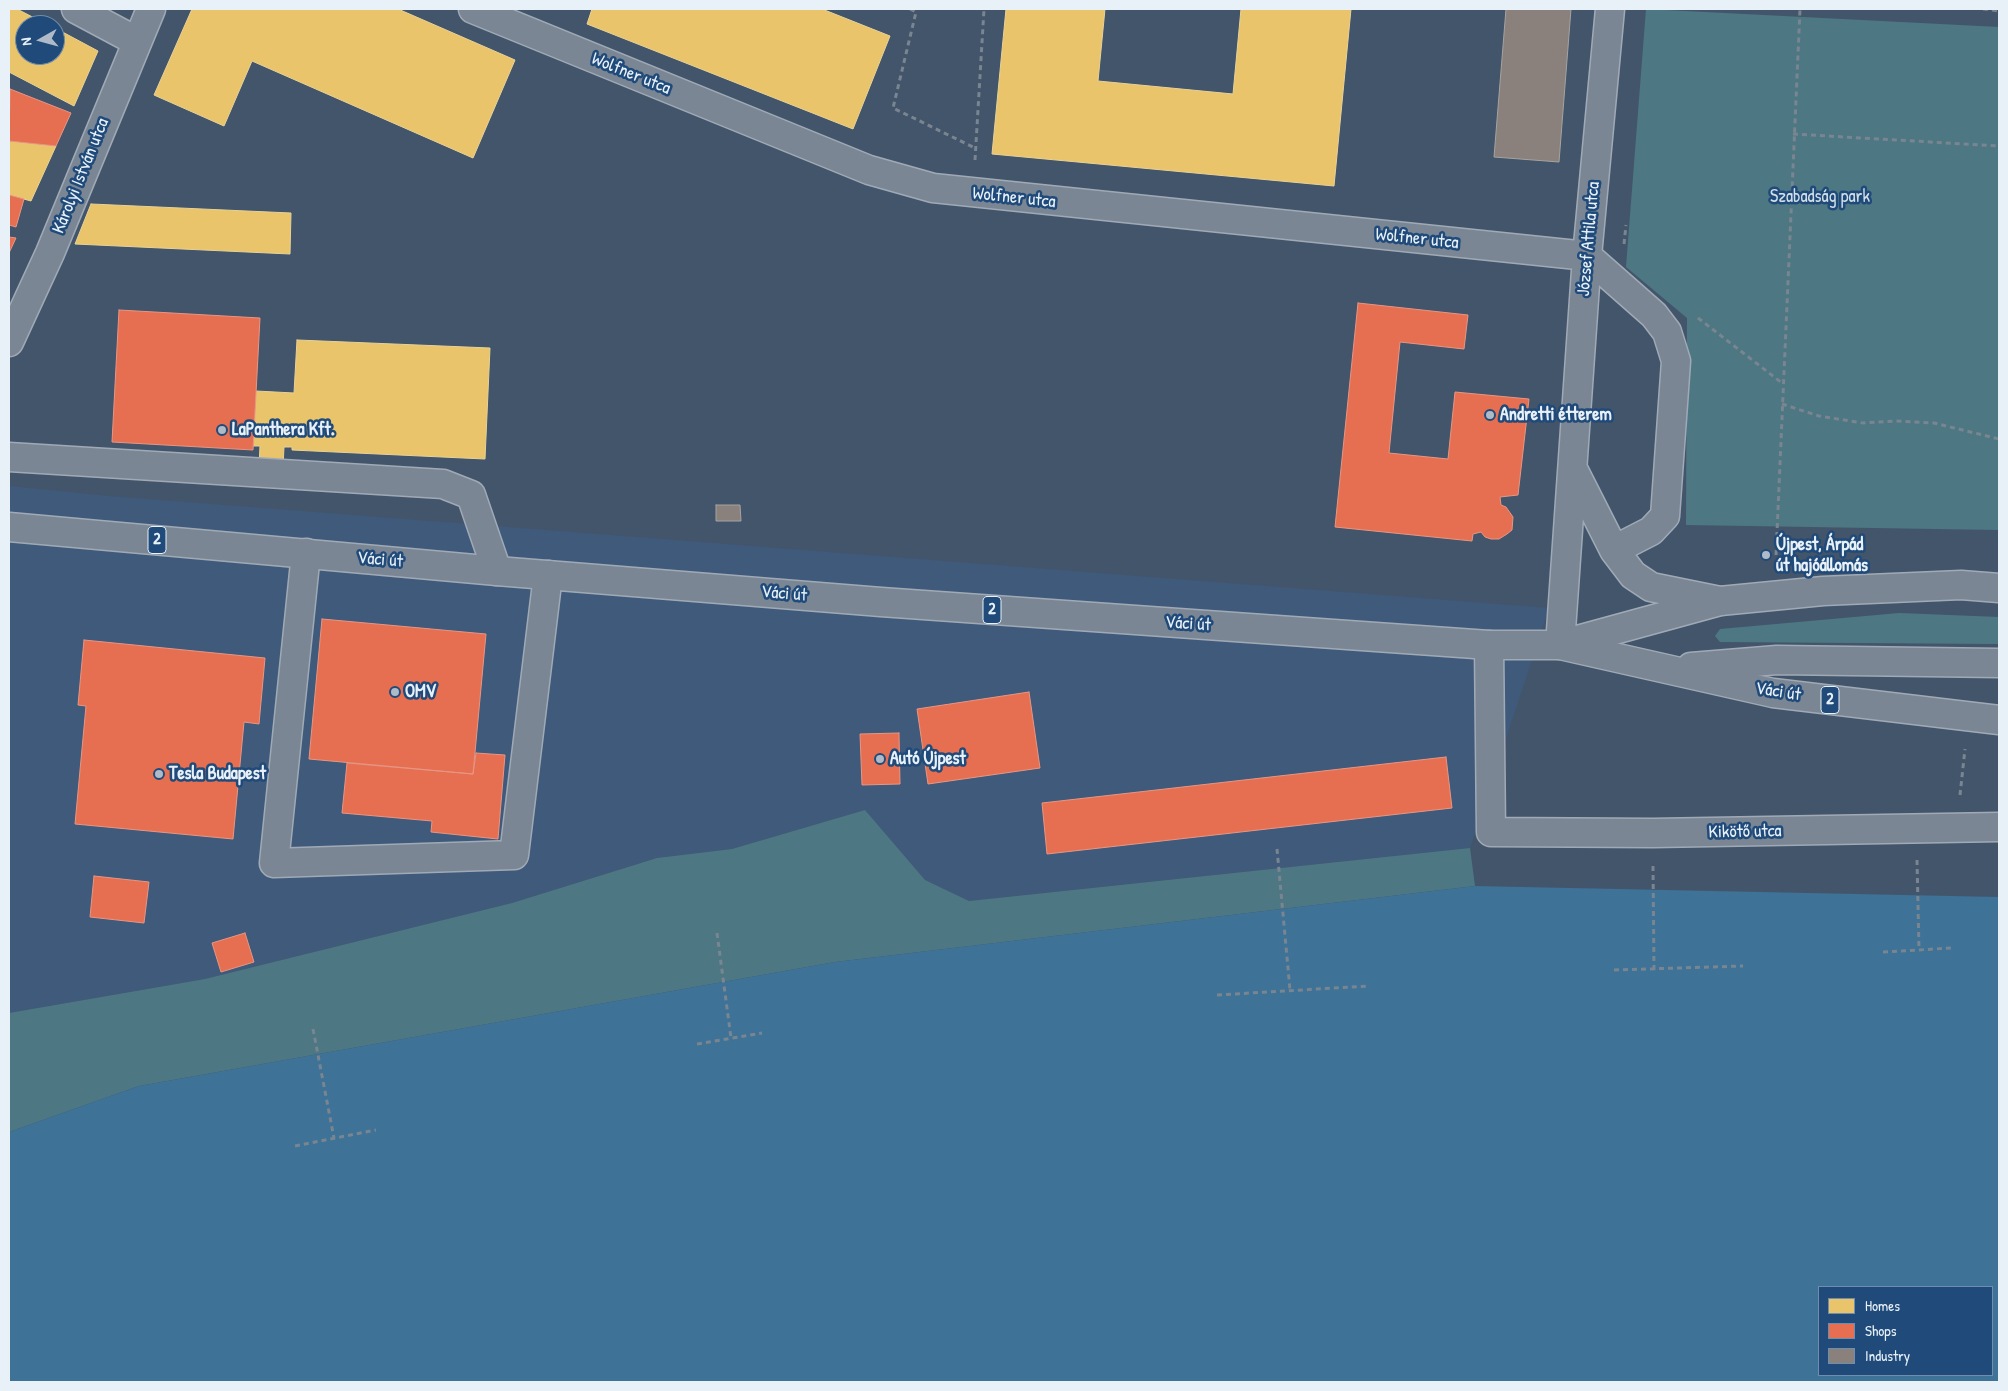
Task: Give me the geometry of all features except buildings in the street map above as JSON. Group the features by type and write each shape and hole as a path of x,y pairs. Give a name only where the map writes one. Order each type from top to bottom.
{"main road":[{"path":"76,9 136,41"},
{"name":"Károlyi István utca","path":"9,342 50,253 136,41 151,9"},
{"name":"Wolfner utca","path":"473,9 869,170 933,188 1587,256"},
{"name":"József Attila utca","path":"1560,646 1587,256 1610,9"},
{"path":"1587,256 1654,315 1667,332 1676,362 1665,516 1651,531 1614,550"},
{"path":"9,457 443,484 471,495 497,571"},
{"path":"1573,469 1614,550 1634,575 1651,587 1720,601"},
{"name":"Váci út","path":"9,527 497,571 881,602 1489,645 1560,646 1773,693 1999,720"},
{"path":"306,553 274,863 514,855 548,575"},
{"name":"Váci út","path":"1560,646 1720,601 1833,591 1961,585 1999,588"},
{"name":"Kikötő utca","path":"1489,645 1491,832 1653,833 1999,827"},
{"path":"1662,670 1777,660 1999,662"}],"path":[{"path":"910,9 916,12 893,108 975,148 984,9"},
{"path":"1776,555 1793,134 1800,9"},
{"path":"1983,9 1999,10"},
{"path":"1793,134 1999,146"},
{"path":"1692,314 1783,384"},
{"path":"1782,404 1819,416 1854,422 1934,423 1999,438"},
{"path":"1960,794 1962,771"},
{"path":"1653,833 1654,970"},
{"path":"1276,849 1290,990"},
{"path":"1916,850 1919,950"},
{"path":"717,933 731,1038"},
{"path":"1883,952 1952,948"},
{"path":"1614,970 1743,966"},
{"path":"1217,995 1368,986"},
{"path":"313,1029 334,1138"},
{"path":"697,1044 762,1033"},
{"path":"295,1146 376,1130"}],"shaded area":[{"path":"9,486 109,496 1549,608 1470,848 969,901 925,880 865,810 732,849 657,858 512,903 205,979 9,1013"},
{"path":"1475,886 1999,897 1999,1382 9,1382 9,1132 139,1086 835,962"}],"green space":[{"name":"Szabadság park","path":"1646,9 1999,27 1999,530 1686,525 1687,318 1626,267"},
{"path":"1899,613 1999,617 1999,644 1720,642 1715,636 1720,629"},
{"path":"865,810 925,880 969,901 1470,848 1475,886 835,962 139,1086 9,1132 9,1013 205,979 512,903 657,858 732,849"}],"place":[{"name":"Andretti étterem","path":"1490,415"},
{"name":"LaPanthera Kft.","path":"222,430"},
{"name":"Újpest, Árpád út hajóállomás","path":"1766,555"},
{"name":"OMV","path":"395,692"},
{"name":"Autó Újpest","path":"880,759"},
{"name":"Tesla Budapest","path":"159,774"}]}
